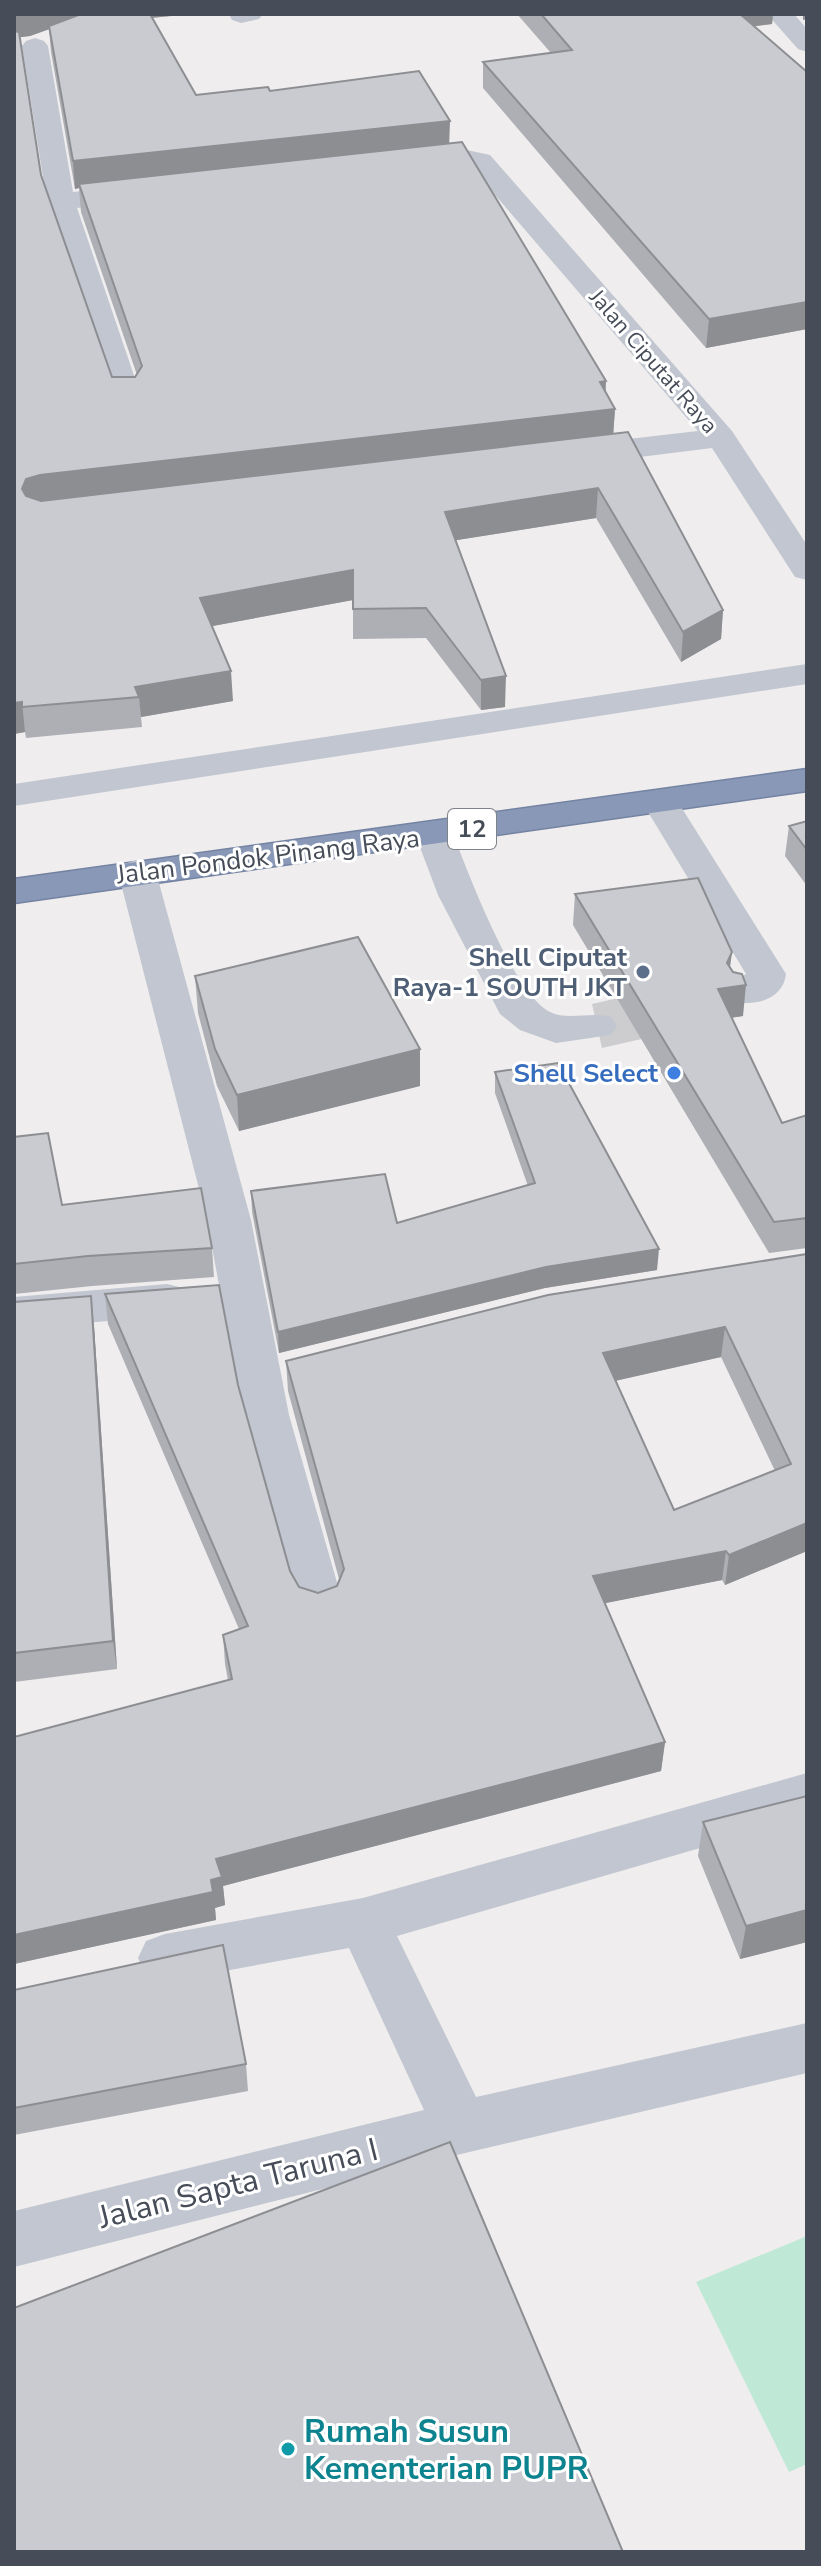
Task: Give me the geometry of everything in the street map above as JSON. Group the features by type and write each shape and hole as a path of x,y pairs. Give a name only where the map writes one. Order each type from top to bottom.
{"highway":[{"name":"Jalan Pondok Pinang Raya","path":"14,891 807,780"}],"street":[{"path":"780,14 807,44"},
{"path":"36,43 61,202 126,396"},
{"name":"Jalan Ciputat Raya","path":"385,165 462,157 480,161 721,438"},
{"path":"61,202 169,190"},
{"path":"721,438 807,570"},
{"name":"Jalan Ciputat Raya","path":"548,458 721,438"},
{"path":"14,795 807,674"},
{"path":"660,802 766,974 765,984 746,992"},
{"path":"434,834 457,895 514,1005 534,1021 556,1030 597,1026"},
{"path":"137,872 225,1205 245,1294 266,1415 318,1600"},
{"path":"14,1313 245,1294"},
{"path":"260,1378 305,1367"},
{"path":"119,1968 194,1951 363,1922 807,1795"},
{"path":"363,1922 461,2127"},
{"name":"Jalan Sapta Taruna I","path":"14,2239 461,2127 807,2048"}],"green space":[{"path":"807,2236 807,2464 789,2472 696,2282"}],"building":[{"path":"81,14 150,14 196,95 268,87 270,91 419,71 450,121 73,161 49,26"},
{"path":"541,14 740,14 807,72 807,302 709,319 483,62 572,50"},
{"path":"14,31 19,32 41,175 112,377 135,377 142,366 79,184 462,142 606,381 600,382 615,409 40,475 26,479 22,489 26,496 41,501 628,432 723,610 683,632 598,488 445,512 506,676 481,680 426,608 353,609 353,570 200,598 231,671 135,687 139,697 22,707 22,702 14,703"},
{"path":"807,821 807,850 789,826"},
{"path":"698,878 732,952 727,963 733,972 742,974 746,985 718,989 782,1123 807,1115 807,1218 774,1222 575,894"},
{"path":"358,937 420,1049 237,1095 215,1049 195,976"},
{"path":"558,1063 659,1249 546,1267 278,1332 251,1191 385,1174 397,1223 535,1183 495,1072"},
{"path":"48,1133 62,1205 201,1188 212,1248 14,1264 14,1137"},
{"path":"807,1254 807,1523 729,1555 726,1551 593,1576 665,1742 216,1859 222,1877 211,1880 213,1892 14,1935 14,1737 232,1679 223,1635 248,1626 105,1294 219,1285 238,1385 290,1571 299,1587 318,1593 337,1586 344,1569 286,1361 548,1295","holes":["725,1327 791,1464 674,1510 603,1353"]},
{"path":"91,1296 113,1641 14,1653 14,1302"},
{"path":"807,1796 807,1910 746,1926 703,1822"},
{"path":"223,1945 246,2064 14,2108 14,1990"},
{"name":"Rumah Susun Kementerian PUPR","path":"450,2142 623,2552 14,2552 14,2308"}],"tunnel":[{"path":"597,1026 689,1005"}],"place":[{"name":"Shell Ciputat Raya-1 SOUTH JKT","path":"643,972"},
{"name":"Shell Select","path":"674,1073"},
{"name":"Rumah Susun Kementerian PUPR","path":"288,2449"}]}
